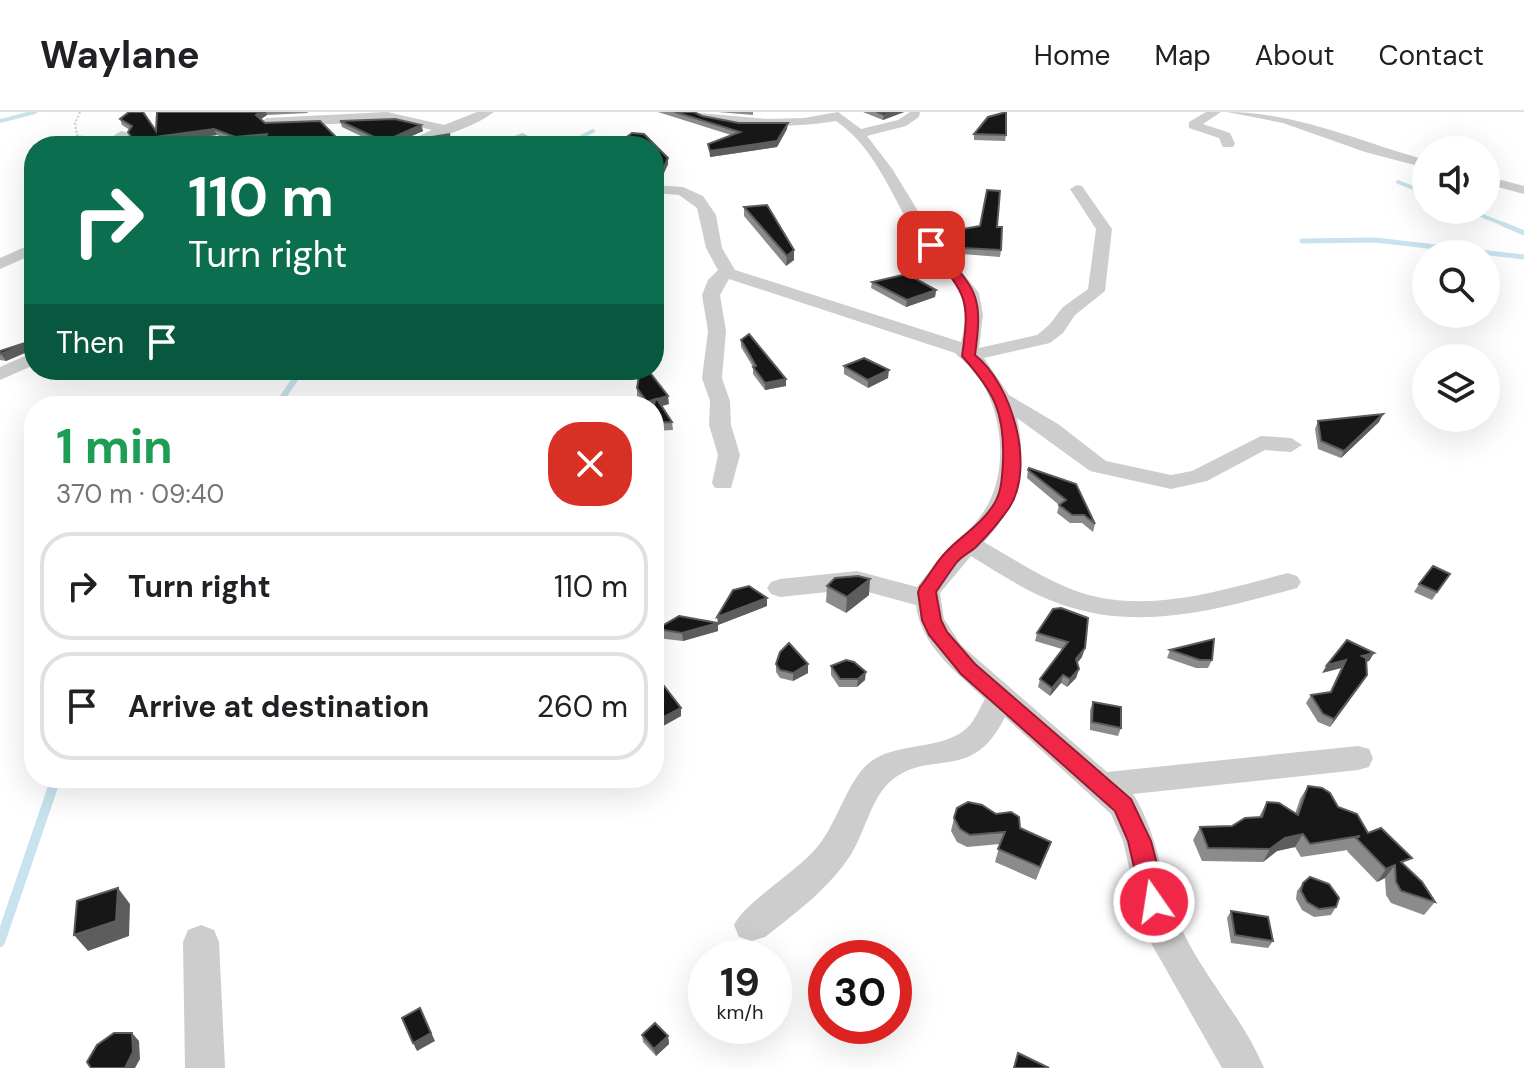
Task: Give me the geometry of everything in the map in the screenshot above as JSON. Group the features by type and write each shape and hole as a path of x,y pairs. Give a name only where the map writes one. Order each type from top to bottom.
{"street":[{"path":"351,112 404,118 449,130"},
{"path":"419,121 450,112"},
{"path":"432,136 488,112"},
{"path":"695,112 744,121 809,121 834,114 858,134 931,245 968,289 974,316 968,356"},
{"path":"1215,112 1193,125 1225,136 1228,144"},
{"path":"1233,112 1292,122 1412,160"},
{"path":"858,134 902,123 915,114"},
{"path":"267,122 404,118"},
{"path":"122,136 126,134"},
{"path":"1500,184 1524,190"},
{"path":"664,189 687,190 699,200 708,215 715,253 726,266 727,273"},
{"path":"968,356 1043,339 1056,329 1069,311 1096,291 1104,229 1077,189"},
{"path":"0,264 24,253"},
{"path":"727,273 964,349 982,367 1000,398 1011,429 1010,484 1002,505 969,544 953,555 927,592 931,620 939,635 968,669 1123,805 1133,825 1169,943 1244,1068"},
{"path":"723,483 729,455 720,425 720,401 712,378 717,331 711,295 717,280 727,273"},
{"path":"0,374 24,363"},
{"path":"1000,398 1050,429 1088,461 1105,469 1154,480 1171,482 1199,476 1225,465 1261,443 1291,445"},
{"path":"969,544 1069,599 1092,606 1137,609 1200,605 1288,582"},
{"path":"780,588 857,580 927,599"},
{"path":"752,925 790,898 819,871 850,827 877,774 898,763 964,744 978,736 1000,697"},
{"path":"1102,785 1358,758"},
{"path":"201,942 205,1068"}],"path":[{"path":"80,112 75,123 80,136"}],"building":[{"path":"129,112 143,112 156,131 158,112 260,112 256,115 265,123 320,121 335,136 232,136 214,129 162,136 130,136 128,132 132,126 120,119"},
{"path":"675,112 694,112 739,123 788,123 777,141 710,151 708,144 740,132"},
{"path":"1006,112 1006,135 974,134 988,117"},
{"path":"395,119 421,125 396,136 372,136 340,121"},
{"path":"987,190 1000,191 997,227 1002,227 1001,250 963,248 957,230 980,226"},
{"path":"767,205 794,250 787,256 744,207"},
{"path":"907,274 936,290 907,300 872,282"},
{"path":"749,334 786,379 765,383 753,367 756,366 741,340"},
{"path":"24,343 0,354 0,351"},
{"path":"864,358 889,370 868,380 844,366"},
{"path":"638,380 656,380 668,396 643,396 637,388"},
{"path":"664,410 672,422 664,422"},
{"path":"1383,414 1344,451 1321,441 1318,421"},
{"path":"1029,468 1076,484 1095,524 1084,515 1072,515 1059,505 1066,500"},
{"path":"1433,566 1450,574 1437,592 1419,584"},
{"path":"858,576 870,579 847,597 827,586 835,578"},
{"path":"749,586 767,598 717,617 733,590"},
{"path":"1061,608 1088,618 1085,648 1076,659 1079,669 1070,679 1063,675 1052,688 1040,679 1068,642 1037,633 1053,609"},
{"path":"679,616 718,623 682,633 664,630 664,625"},
{"path":"1214,639 1212,660 1200,660 1170,650"},
{"path":"1347,640 1374,653 1362,656 1366,658 1367,675 1334,719 1323,714 1311,695 1331,692 1346,660 1327,665"},
{"path":"789,643 808,664 793,673 780,670 776,664 780,652"},
{"path":"846,660 854,662 866,672 858,679 840,679 831,666"},
{"path":"664,686 681,708 664,717"},
{"path":"1093,702 1121,707 1121,728 1092,722"},
{"path":"1308,786 1322,788 1330,793 1338,807 1357,814 1368,833 1381,828 1412,858 1401,862 1422,882 1435,902 1401,891 1396,882 1395,865 1386,869 1356,838 1360,836 1310,844 1303,834 1285,838 1270,849 1208,848 1200,827 1232,826 1245,818 1262,817 1267,802 1279,803 1298,815"},
{"path":"968,802 982,805 996,814 1011,812 1019,817 1020,828 1051,842 1040,867 998,849 1005,832 970,835 960,829 954,818 957,808"},
{"path":"1310,877 1329,884 1339,898 1336,907 1319,909 1307,902 1301,891 1303,883"},
{"path":"118,888 116,921 74,935 77,901"},
{"path":"1231,911 1268,917 1273,941 1235,935"},
{"path":"420,1008 431,1033 413,1043 402,1018"},
{"path":"655,1023 668,1036 654,1049 642,1035"},
{"path":"114,1033 132,1033 133,1052 125,1068 91,1068 87,1062 97,1045"},
{"path":"1018,1053 1049,1068 1014,1068"}],"waterway":[{"path":"0,121 35,112"},
{"path":"583,136 593,131"},
{"path":"1398,182 1412,188"},
{"path":"1503,224 1508,226"},
{"path":"1503,224 1524,233"},
{"path":"1302,241 1375,240 1524,257"},
{"path":"284,396 294,380"},
{"path":"0,942 53,788"}],"route":[{"path":"931,245 968,289 974,316 968,356 982,367 994,386 1011,429 1010,484 1002,505 969,544 953,555 934,580 927,592 931,620 951,652 968,669 1123,805 1140,841 1154,902"}]}
